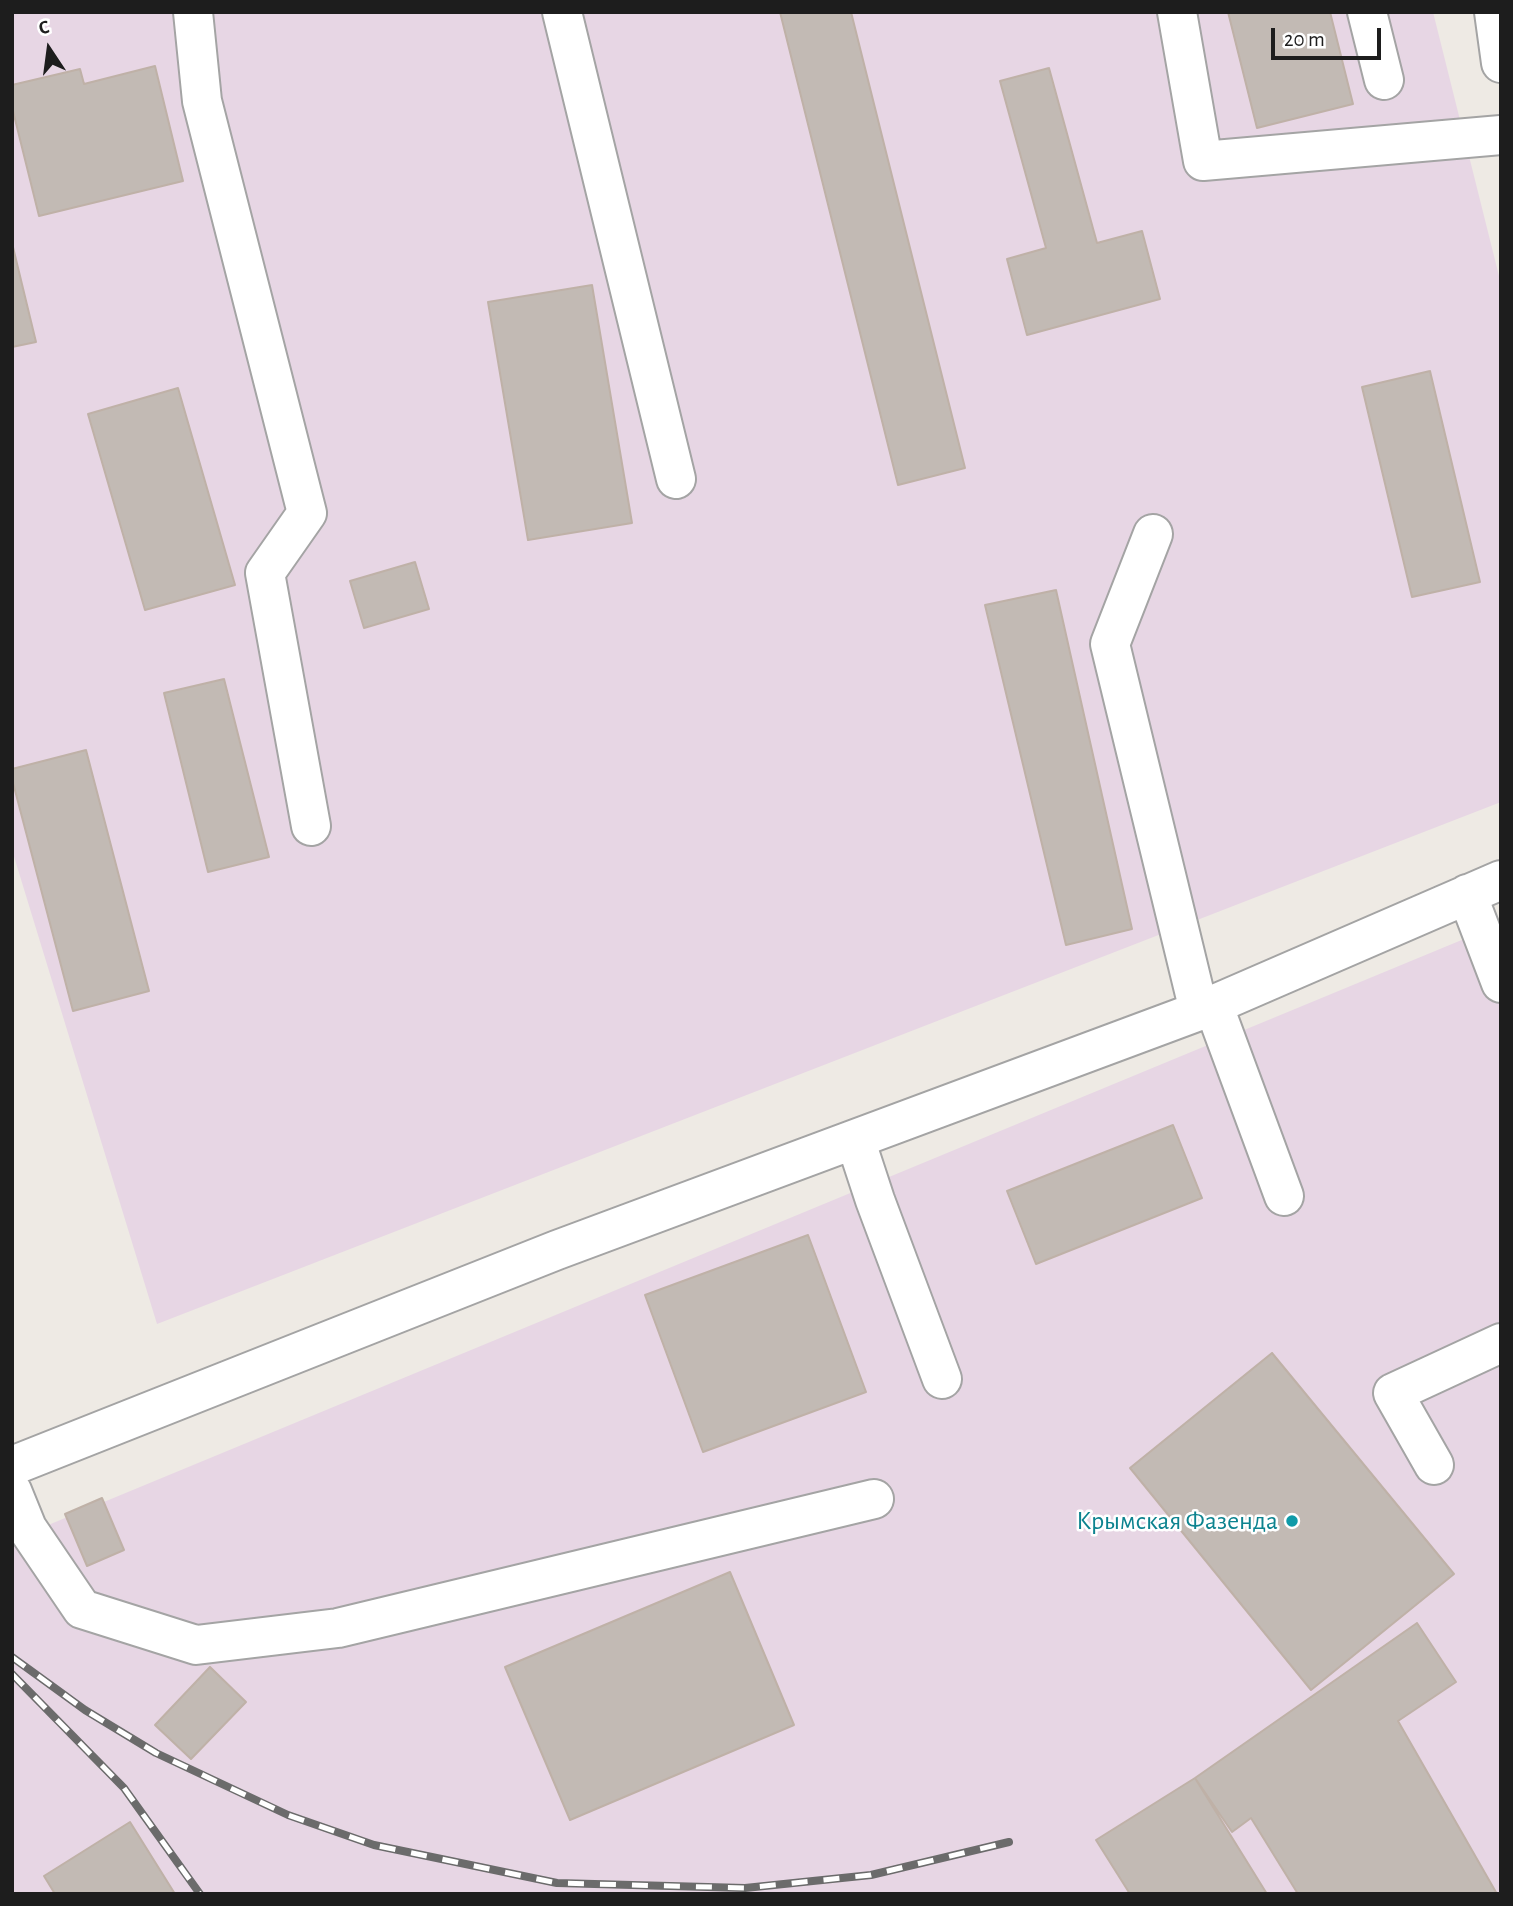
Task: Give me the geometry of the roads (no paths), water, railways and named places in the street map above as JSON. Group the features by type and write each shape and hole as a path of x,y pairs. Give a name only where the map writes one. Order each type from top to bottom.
{"street":[{"path":"192,12 202,101 307,513 265,573 311,826"},
{"path":"562,12 676,480"},
{"path":"1177,12 1203,161 1501,135"},
{"path":"1367,12 1384,80"},
{"path":"1494,12 1501,62"},
{"path":"1153,534 1110,644 1206,1007 1284,1196"},
{"path":"12,1466 557,1250 1206,1007 1484,887 1501,983"},
{"path":"855,1139 942,1379"},
{"path":"1434,1465 1393,1393 1501,1343"},
{"path":"12,1492 27,1528 82,1609 196,1645 338,1628 874,1499"}],"railway":[{"path":"12,1657 85,1710 156,1753 288,1815 374,1845 557,1883 745,1888 871,1875 1009,1842"},
{"path":"12,1674 124,1788 200,1894"}],"place":[{"name":"Крымская Фазенда","path":"1292,1521"}]}
